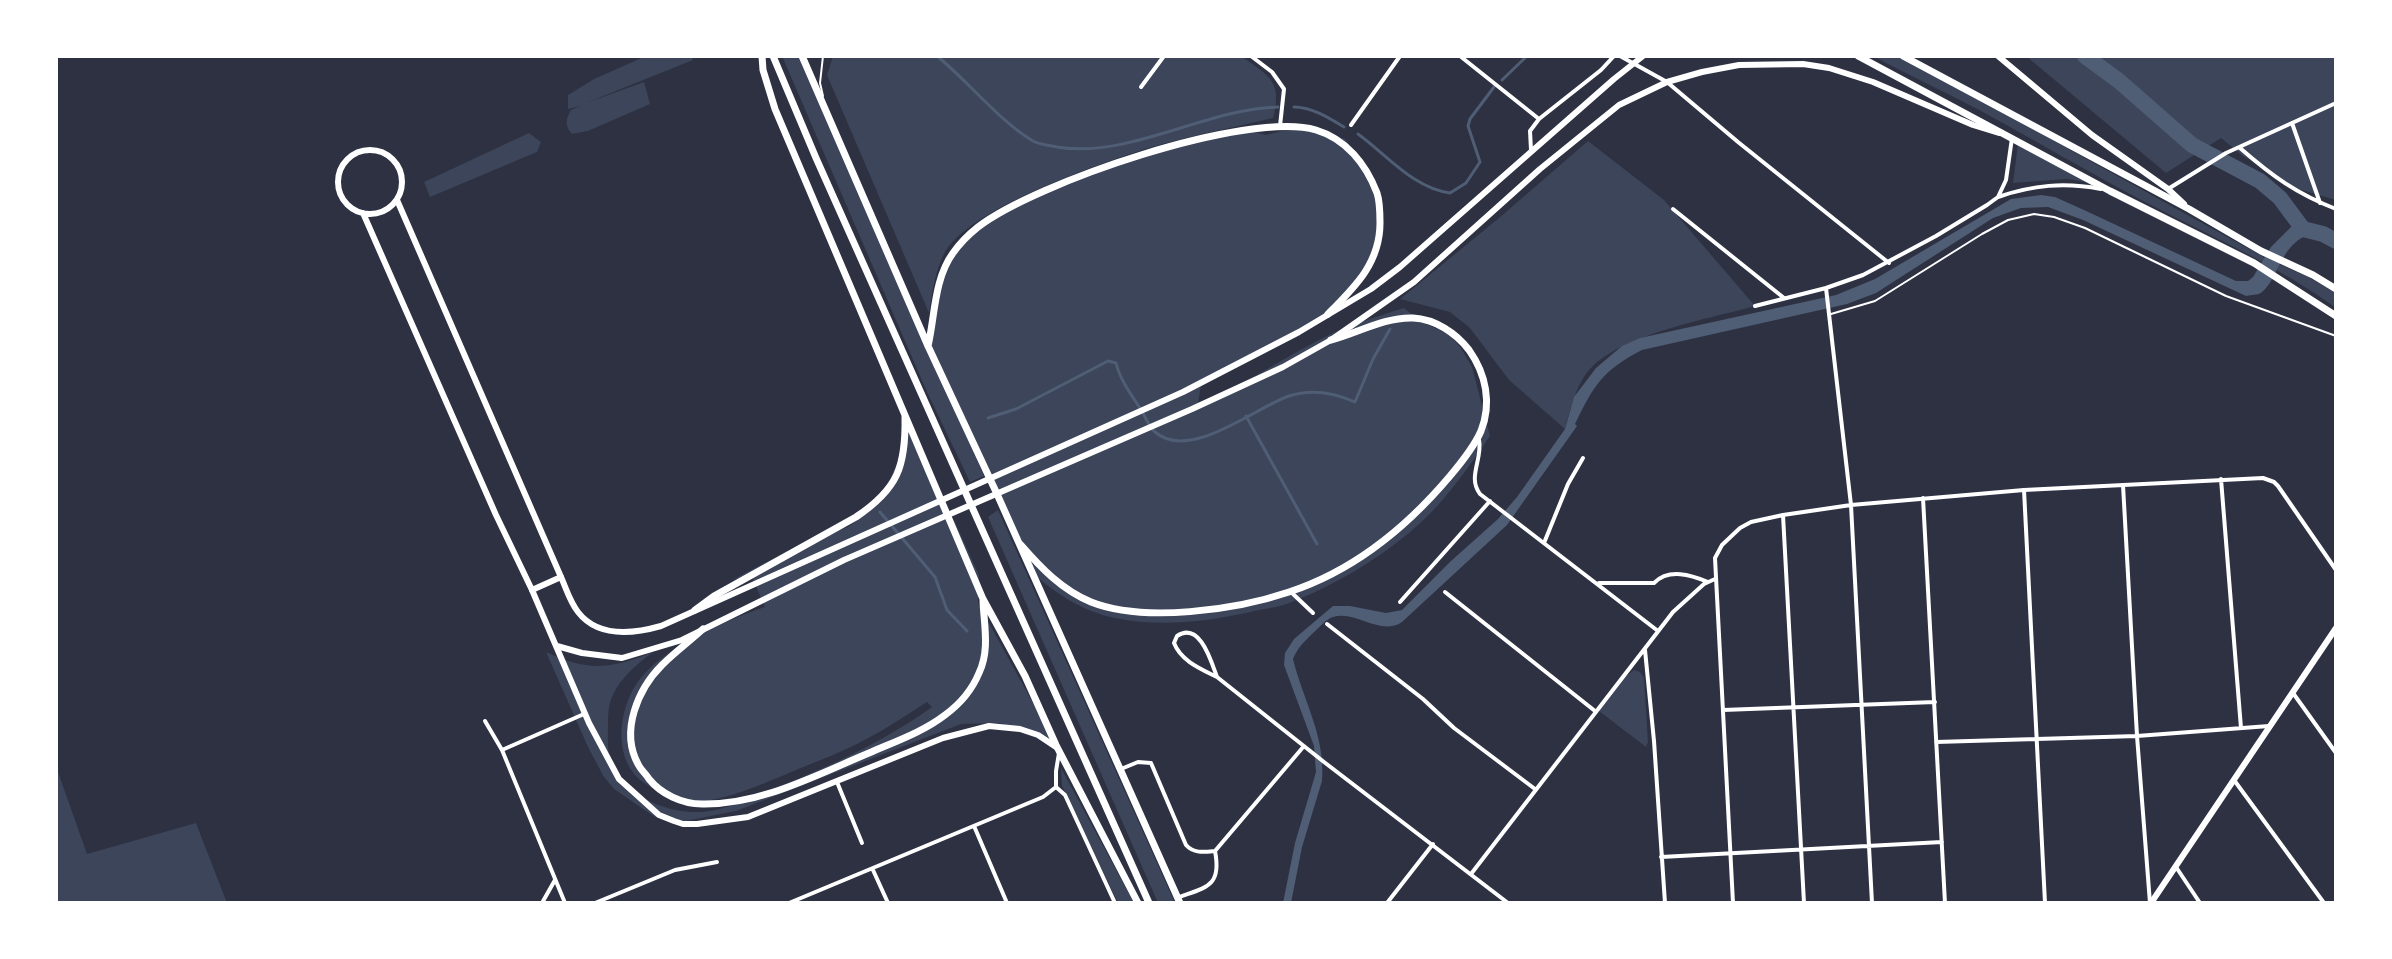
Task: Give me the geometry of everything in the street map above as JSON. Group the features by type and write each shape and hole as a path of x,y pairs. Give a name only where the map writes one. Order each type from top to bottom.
{"main road":[{"path":"762,56 775,109 983,599 1025,676 1058,749 1138,903"},
{"path":"773,56 1149,903"},
{"path":"802,56 928,346 1178,901"},
{"path":"397,200 576,609 602,629 643,631 661,626 1183,392 1299,332 1371,289 1400,267 1643,56"},
{"path":"1858,56 2110,191 2254,263 2336,316"},
{"path":"1903,56 2336,289"},
{"path":"1998,56 2092,135 2168,189 2189,209"},
{"path":"557,646 590,655 622,658 658,649 844,560 1283,367 1331,340 1414,282 1540,169 1619,105 1667,82 1739,65 1803,64 1829,68 1873,82 1973,125 2009,136"},
{"path":"928,346 939,283 963,240 980,226 1019,204 1111,165 1184,143 1280,126 1318,131 1340,142 1361,162 1378,197 1380,237 1370,267 1328,314"},
{"path":"367,151 378,151 394,161 402,182 397,200 382,212 363,213 348,205 339,189 339,179 348,160 367,151"},
{"path":"363,213 603,752 619,779 659,815 683,824 748,817 943,738 989,726 1020,729 1038,735 1058,749"},
{"path":"1015,537 1035,562 1060,585 1090,601 1135,611 1198,610 1240,605 1290,592 1326,577 1370,551 1421,508 1446,481 1478,437 1487,403 1483,375 1470,352 1449,331 1427,320 1402,318 1331,340"},
{"path":"695,610 714,596 875,504 899,472 905,440 904,410"},
{"path":"532,590 561,577"},
{"path":"703,629 661,665 645,685 633,713 631,731 638,764 654,785 683,802 701,804 745,800 801,782 942,717 965,697 979,673 986,635 983,599"},
{"path":"2150,903 2336,628"}],"street":[{"path":"1141,87 1164,56"},
{"path":"1251,56 1272,72 1284,89 1280,126"},
{"path":"1351,125 1400,56"},
{"path":"1460,56 1539,119"},
{"path":"1531,152 1530,131 1539,119 1617,56 1667,82 1889,263"},
{"path":"2168,189 2226,153 2336,103"},
{"path":"2292,123 2320,203"},
{"path":"1998,197 2009,167 2009,136"},
{"path":"2240,148 2285,185 2336,209"},
{"path":"1755,306 1827,291 1889,263 1998,197 2030,187 2057,184 2110,191"},
{"path":"1673,209 1785,298"},
{"path":"1827,291 1851,505 1872,903"},
{"path":"1478,437 1481,444 1474,486 1480,494 1658,631"},
{"path":"1544,543 1568,484 1583,458"},
{"path":"1733,903 1715,558 1730,536 1751,522 1851,505 1923,498 2263,478 2278,486 2336,570"},
{"path":"2221,479 2241,728"},
{"path":"2123,485 2150,903"},
{"path":"2024,490 2045,903"},
{"path":"1923,498 1945,903"},
{"path":"1400,602 1490,501"},
{"path":"1783,515 1804,903"},
{"path":"1597,583 1654,583 1661,576 1683,573 1708,582"},
{"path":"1471,874 1673,612 1715,579"},
{"path":"1290,592 1313,613"},
{"path":"1445,592 1595,711"},
{"path":"1327,624 1423,699 1454,728 1535,789"},
{"path":"1217,677 1199,638 1185,631 1177,636 1174,643 1179,654 1217,677 1508,903"},
{"path":"1645,647 1665,903"},
{"path":"2293,693 2336,753"},
{"path":"1723,710 1935,702"},
{"path":"502,750 586,713"},
{"path":"485,721 502,750 565,903"},
{"path":"1936,742 2137,736 2270,726"},
{"path":"1121,769 1138,762 1151,763 1186,845 1202,853 1215,851 1304,746"},
{"path":"1058,749 1056,787 1068,801 1115,903"},
{"path":"2234,780 2324,903"},
{"path":"837,782 862,843"},
{"path":"789,903 1043,797 1056,787"},
{"path":"974,826 1007,903"},
{"path":"1661,857 1942,842"},
{"path":"1387,903 1433,844"},
{"path":"1178,901 1216,879 1215,851"},
{"path":"595,903 675,870 717,862"},
{"path":"2176,867 2200,903"},
{"path":"873,870 888,903"},
{"path":"542,903 555,880"}],"lane":[{"path":"823,56 820,83 829,121"},
{"path":"1830,314 1875,301 1982,234 2008,220 2034,214 2054,217 2085,228 2204,286 2336,336"}],"shaded area":[{"path":"646,56 691,56 693,60 586,103 644,82 650,104 588,131 572,134 567,119 571,110 580,106 568,109 568,95 594,79"},
{"path":"782,56 799,56 984,476 970,482 927,392"},
{"path":"833,56 1241,56 1271,81 1275,87 1276,106 1273,118 1130,154 1057,181 1000,208 956,238 944,254 936,275 929,313 827,75"},
{"path":"1873,56 1906,56 1988,100 2054,141 2269,260 2333,291 2336,294 2336,308 2267,265"},
{"path":"2026,56 2336,56 2336,200 2295,188 2243,156 2221,138 2166,173"},
{"path":"1298,127 1345,139 1366,170 1380,212 1370,267 1327,314 1201,385 1198,403 1331,334 1404,308 1421,322 1449,334 1461,348 1472,367 1490,436 1453,488 1421,523 1368,563 1309,595 1277,607 1187,622 1133,621 1092,611 1060,594 1031,572 928,346 939,283 963,240 1019,204 1111,165 1247,130 1266,135"},
{"path":"529,133 541,142 537,152 430,197 424,182"},
{"path":"1588,141 1664,200 1755,306 1646,336 1607,355 1582,380 1565,429 1509,380 1470,328 1450,312 1400,299"},
{"path":"2018,143 2092,183 2067,179 2013,183"},
{"path":"2041,195 2055,197 2236,281 2248,281 2253,277 2271,247 2295,223 2308,235 2291,247 2265,289 2259,294 2246,296 2083,220 2048,207 2021,208 1993,218 1876,293 1847,304 1642,350 1617,365 1594,389 1575,424 1577,426 1507,525 1402,622 1385,627 1351,617 1333,617 1297,651 1293,659 1321,749 1322,781 1302,847 1291,903 1283,903 1295,843 1316,772 1314,746 1284,665 1285,653 1294,639 1333,606 1386,613 1402,610 1517,497 1565,429 1574,397 1596,368 1622,346 1640,338 1836,295 1875,279 2011,199"},
{"path":"912,428 979,575 978,603 1056,745 1000,723 961,724 736,811 686,821 655,817 614,789 588,747 546,652 575,663 600,666 653,652 624,677 612,697 608,715 609,754 616,771 634,791 658,805 685,811 706,812 723,808 807,775 871,744 932,707 927,702 877,734 841,751 756,787 710,800 682,799 648,785 631,769 622,745 626,706 637,683 648,670 695,637 765,607 751,575 732,580 807,541 848,527 880,503"},
{"path":"998,510 1175,903 1158,903 988,517"},
{"path":"1634,670 1644,678 1646,747 1599,711"},
{"path":"1061,768 1134,903 1118,903 1062,786"},
{"path":"58,772 87,854 196,823 227,903 56,903"}],"waterway":[{"path":"937,56 1020,132 1036,142 1057,147 1084,149 1111,146 1223,116 1278,107"},
{"path":"1502,80 1527,56"},
{"path":"2085,56 2119,81 2192,145 2260,181 2280,198 2303,229 2336,241"},
{"path":"1358,134 1412,178 1450,193 1466,183 1480,162 1468,126 1494,87"},
{"path":"1294,107 1314,111 1344,127"},
{"path":"988,418 1016,409 1108,361 1116,363 1120,376 1155,432 1169,440 1186,441 1222,430 1297,394 1323,393 1355,402 1390,329"},
{"path":"1246,416 1317,544"},
{"path":"880,512 935,577 947,610 967,631"}]}
